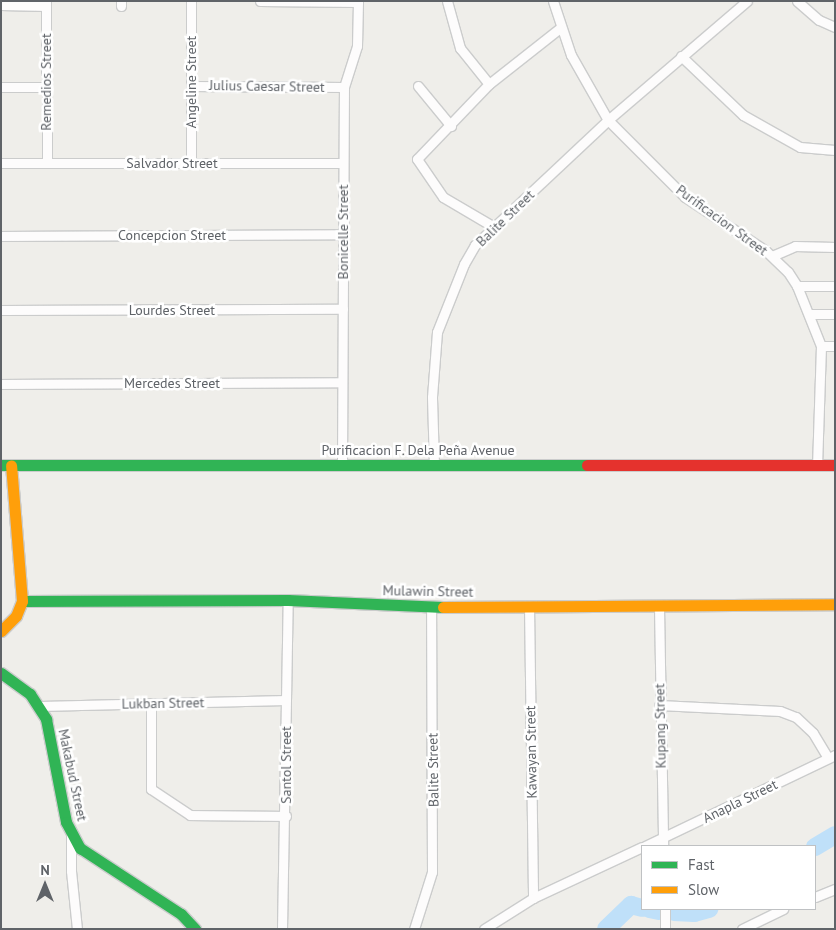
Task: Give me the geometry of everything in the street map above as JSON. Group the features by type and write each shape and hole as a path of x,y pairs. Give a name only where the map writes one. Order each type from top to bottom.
{"street":[{"name":"Angeline Street","path":"191,1 191,163"},
{"path":"260,1 358,2"},
{"path":"448,1 460,48 489,84"},
{"name":"Purificacion Street","path":"553,1 560,28 579,71 608,120 685,197 772,256 797,286 810,314 821,346 816,465"},
{"name":"Balite Street","path":"434,466 432,397 437,332 464,264 475,245 608,120 746,1"},
{"path":"797,1 819,20 835,27"},
{"name":"Bonicelle Street","path":"342,465 344,87 357,46 358,2"},
{"path":"1,5 46,4"},
{"name":"Remedios Street","path":"46,4 47,163"},
{"path":"494,227 443,197 417,159 451,126 489,84 560,28"},
{"path":"681,56 743,115 800,147 835,150"},
{"name":"Julius Caesar Street","path":"191,86 344,87"},
{"path":"418,86 451,126"},
{"path":"1,87 46,87"},
{"name":"Salvador Street","path":"1,163 343,163"},
{"name":"Concepcion Street","path":"1,236 343,234"},
{"path":"772,256 795,246 835,247"},
{"path":"797,286 835,286"},
{"name":"Lourdes Street","path":"1,310 343,309"},
{"path":"810,314 835,314"},
{"path":"821,346 835,346"},
{"name":"Mercedes Street","path":"1,384 342,382"},
{"path":"1,631 16,616 22,600 6,465"},
{"name":"Purificacion F. Dela Peña Avenue","path":"6,465 835,465"},
{"name":"Mulawin Street","path":"22,600 288,600 431,607 659,607 835,604"},
{"name":"Santol Street","path":"282,929 286,816 288,600"},
{"name":"Kawayan Street","path":"529,606 533,898"},
{"name":"Balite Street","path":"414,929 432,872 431,607"},
{"name":"Kupang Street","path":"659,607 663,842"},
{"name":"Makabud Street","path":"1,673 30,694 40,706 46,719 62,807 71,836 92,859 168,905 195,929"},
{"name":"Lukban Street","path":"40,706 286,700"},
{"path":"152,703 151,789 190,815 286,816"},
{"path":"660,705 780,711 803,723 832,756"},
{"name":"Anapla Street","path":"663,842 832,756"},
{"path":"71,836 71,872 77,929"},
{"name":"Anapla Street","path":"484,929 533,898 641,848"},
{"path":"816,897 835,889"},
{"path":"665,910 665,929"},
{"path":"742,929 781,910"}],"waterway":[{"path":"816,846 835,835"},
{"path":"606,929 631,905 641,908"},
{"path":"654,910 659,911"},
{"path":"674,912 694,913 705,910"}],"traffic: fast":[{"path":"1,465 587,465"},
{"path":"22,601 288,600 443,607"},
{"path":"1,673 30,694 46,719 66,822 80,848 181,914 195,929"}],"traffic: slow":[{"path":"1,631 16,616 22,601 11,465"},
{"path":"443,607 835,604"}],"traffic: jam":[{"path":"587,465 835,465"}]}
